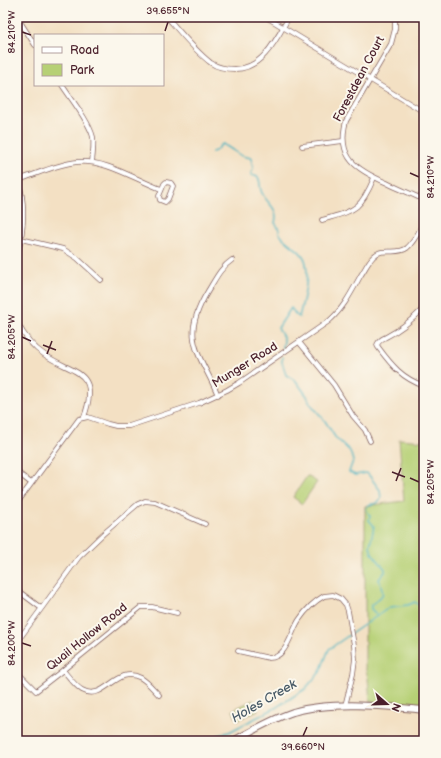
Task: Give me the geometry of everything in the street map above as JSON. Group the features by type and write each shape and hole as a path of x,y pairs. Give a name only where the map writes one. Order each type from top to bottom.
{"main road":[{"path":"232,741 263,725 294,712 316,708 383,706 424,710"}],"street":[{"path":"17,17 34,43"},
{"path":"166,17 210,62 230,69 239,69 257,63 266,54 289,17"},
{"path":"266,17 424,112"},
{"name":"Forestdean Court","path":"395,17 395,28 391,44 346,121 343,141 346,152 358,169 374,178 424,200"},
{"path":"63,86 93,137 92,162"},
{"path":"302,146 343,141"},
{"path":"17,256 21,239 23,210 18,179 77,162 92,162 161,189"},
{"path":"322,220 356,208 367,194 374,178"},
{"path":"166,182 172,184 173,188 167,201 162,201 159,198 161,189 166,182"},
{"name":"Munger Road","path":"84,417 116,426 129,426 176,411 218,395 239,383 329,321 346,301 369,262 377,252 385,250 399,251 407,247 415,239 424,222"},
{"path":"21,239 63,249 77,258 101,280"},
{"path":"218,395 197,350 193,336 193,323 201,302 220,271 232,260"},
{"path":"424,308 408,323 380,340 377,345 402,376 424,386"},
{"path":"17,322 26,338 38,350 53,360 78,372 83,377 88,385 90,396 84,417 78,420 17,503"},
{"path":"299,342 334,385 352,416 365,430 370,441"},
{"path":"17,472 31,483"},
{"path":"17,642 41,608 86,550 138,504 145,501 155,502 205,524"},
{"path":"17,590 41,608"},
{"path":"238,651 274,658 284,648 300,618 322,597 328,595 336,596 344,602 348,611 355,658 353,674 345,706"},
{"name":"Quail Hollow Road","path":"17,672 36,690 141,607 152,607 177,613"},
{"path":"63,670 83,691 100,691 116,679 128,674 142,678 158,695"}],"green space":[{"path":"399,439 424,441 424,705 370,702 368,678 365,666 365,506 404,501"},
{"path":"307,476 317,482 302,504 293,497"},
{"path":"253,700 258,710 237,720 233,710"}],"waterway":[{"path":"212,152 223,144 242,156 251,158 253,168 251,175 258,177 262,193 276,214 275,223 280,234 301,253 306,262 306,286 299,317 291,308 278,328 284,339 283,349"},
{"path":"282,357 286,375 296,381 335,437 350,451 353,461 349,472 355,475 368,474 380,490 381,499 377,503 368,505 366,509 370,516 369,520 374,526 370,546 372,553 385,569 385,572 379,579 383,592 381,596 371,605 371,609 377,615"},
{"name":"Holes Creek","path":"195,741 229,732 277,707 305,689 320,672 329,649 390,607 408,605 415,602 424,609"}]}
